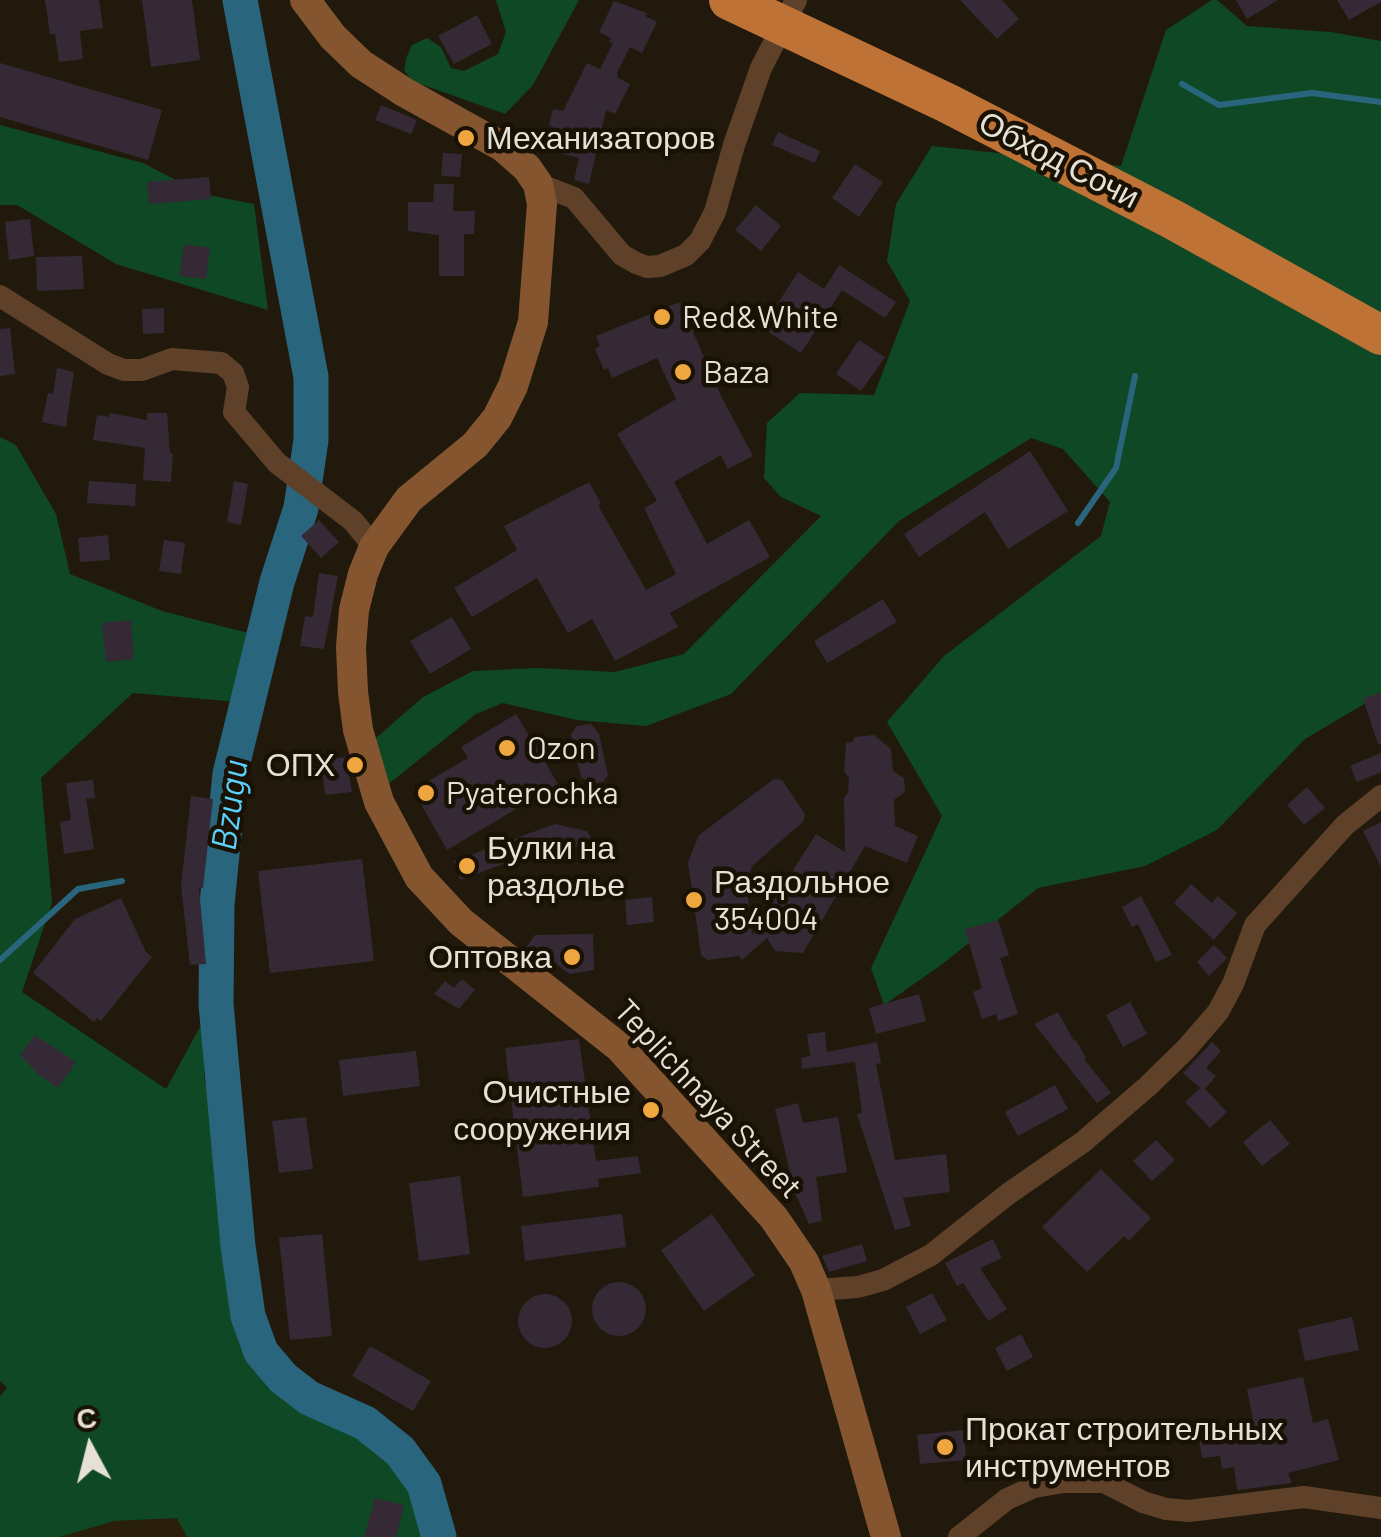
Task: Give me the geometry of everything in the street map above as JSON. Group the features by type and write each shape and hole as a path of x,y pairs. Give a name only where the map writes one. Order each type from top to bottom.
{"highway":[{"name":"Обход Сочи","path":"729,0 982,120 1172,218 1381,336"}],"street":[{"path":"305,0 333,37 361,64 503,146 538,184 574,198 622,255 636,264 660,266 686,255 700,241 716,212 734,144 761,68 796,0"},
{"name":"Teplichnaya Street","path":"538,184 542,223 533,322 514,386 497,418 475,445 409,500 374,547 354,610 351,648 358,730 372,780 400,846 419,877 460,922 558,996 636,1064 774,1218 804,1262 816,1290 886,1537"},
{"path":"0,296 124,370 142,370 172,359 221,362 233,373 238,387 234,412 276,463 353,521 374,547"},
{"path":"816,1290 858,1286 902,1273 1083,1142 1122,1108 1186,1050 1218,1012 1233,984 1254,925 1345,825 1381,796"},
{"path":"959,1537 1008,1498 1034,1487 1064,1482 1104,1482 1143,1502 1189,1511 1304,1497 1381,1508"}],"shaded area":[{"path":"178,1518 187,1537 60,1537 114,1521"}],"green space":[{"path":"496,0 579,0 533,85 505,114 412,81 404,70 407,56 412,45 427,38 441,47 451,68 464,71 498,54 506,32"},
{"path":"1212,0 1247,26 1331,32 1381,41 1381,694 1305,739 1217,830 1145,866 1038,888 884,1005 871,968 942,816 887,722 944,656 1101,536 1110,502 1063,449 1031,438 899,521 731,694 646,726 577,720 503,703 476,714 381,790 367,746 423,697 473,671 537,668 615,672 684,654 821,516 781,497 764,478 767,423 800,393 874,395 910,301 887,261 896,204 932,146 1121,166 1166,30"},
{"path":"0,125 143,163 203,194 254,204 268,310 116,264 17,205 0,205"},
{"path":"0,437 16,445 56,514 70,574 162,611 276,640 251,703 133,693 41,778 52,903 22,992 166,1089 211,1007 204,1075 267,1387 412,1462 427,1537 187,1537 177,1518 114,1521 60,1537 0,1537 0,1396 7,1388 0,1381"}],"building":[{"path":"45,0 99,0 103,28 80,31 83,59 59,62"},
{"path":"142,0 192,0 200,60 151,67"},
{"path":"960,0 1002,0 1019,19 997,39"},
{"path":"1236,0 1278,0 1247,19"},
{"path":"1337,0 1381,0 1381,2 1349,20"},
{"path":"614,1 647,13 645,16 657,22 642,53 630,47 617,73 618,78 630,84 615,114 606,110 589,184 574,180 579,158 546,150 552,126 549,125 553,109 563,111 587,63 600,69 613,43 599,32"},
{"path":"477,15 492,44 454,64 438,36"},
{"path":"0,63 162,110 148,160 0,117"},
{"path":"381,105 417,120 411,134 375,120"},
{"path":"778,132 820,151 815,163 772,145"},
{"path":"443,153 462,154 460,177 441,176"},
{"path":"855,164 883,182 859,217 832,198"},
{"path":"209,177 211,199 149,204 147,182"},
{"path":"434,184 454,184 453,211 475,211 474,234 464,234 464,276 439,276 439,235 408,231 408,202 433,202"},
{"path":"756,205 781,226 761,251 735,230"},
{"path":"30,219 34,256 9,260 5,222"},
{"path":"184,244 210,248 206,279 179,276"},
{"path":"82,256 84,289 37,291 36,257"},
{"path":"839,265 896,302 885,318 842,290 801,353 762,328 798,272 824,289"},
{"path":"680,302 721,396 753,456 728,469 721,455 674,482 707,544 749,520 770,557 670,613 678,627 615,661 592,619 568,633 537,578 472,617 454,588 517,550 504,526 589,482 646,590 676,574 644,508 657,501 617,434 676,399 657,358 612,378 595,349 600,346 596,336"},
{"path":"164,308 164,333 143,334 142,309"},
{"path":"10,328 15,374 0,376 0,329"},
{"path":"859,340 885,357 861,391 836,374"},
{"path":"57,368 74,372 66,427 42,422 48,393 53,394"},
{"path":"110,413 147,420 147,413 167,413 173,453 171,482 143,480 145,448 93,440 97,415 109,417"},
{"path":"1030,451 1068,511 1008,549 985,512 919,557 904,534"},
{"path":"89,481 136,484 135,506 87,503"},
{"path":"234,481 248,484 241,525 227,522"},
{"path":"319,520 339,542 321,558 301,536"},
{"path":"108,535 110,560 80,562 78,538"},
{"path":"164,540 185,543 181,574 159,571"},
{"path":"319,573 338,576 324,649 300,646 305,616 313,617"},
{"path":"883,599 897,622 827,663 814,641"},
{"path":"452,617 471,649 430,674 410,641"},
{"path":"131,620 134,659 106,662 102,623"},
{"path":"1381,692 1381,744 1378,744 1363,699"},
{"path":"516,714 558,784 447,850 413,790 468,758 461,747"},
{"path":"591,724 599,734 608,775 603,782 591,784 581,777 571,734 577,726"},
{"path":"874,735 891,749 893,771 904,778 905,792 894,800 895,826 918,836 907,863 865,846 803,953 775,951 767,938 742,960 739,956 707,960 701,955 688,862 699,835 774,779 782,780 805,814 803,822 753,865 746,881 752,935 816,834 845,852 844,798 849,778 844,771 846,743 855,737"},
{"path":"1381,753 1381,772 1357,782 1350,766"},
{"path":"346,757 352,792 325,795 321,760"},
{"path":"93,780 95,798 86,799 94,849 64,854 60,822 71,820 66,783"},
{"path":"1307,787 1325,808 1304,825 1287,805"},
{"path":"191,796 213,799 203,888 199,888 206,964 190,965 181,886"},
{"path":"1381,822 1381,867 1363,831"},
{"path":"555,824 587,831 600,852 560,843 460,880 454,861"},
{"path":"362,859 374,961 270,973 258,871"},
{"path":"1191,884 1212,903 1218,896 1237,913 1214,940 1174,903"},
{"path":"1141,896 1172,955 1156,962 1138,924 1132,927 1122,907"},
{"path":"652,897 654,922 627,925 625,900"},
{"path":"121,898 152,957 101,1021 97,1018 94,1022 33,973 75,919"},
{"path":"998,920 1009,955 1000,958 1018,1014 998,1021 996,1014 982,1019 973,992 982,988 965,929"},
{"path":"593,934 594,970 569,974 547,956 542,962 525,949 535,935"},
{"path":"1214,945 1227,958 1209,976 1197,962"},
{"path":"462,979 475,990 459,1009 434,994 445,981 454,988"},
{"path":"919,994 926,1021 876,1034 869,1008"},
{"path":"1130,1002 1147,1034 1123,1047 1106,1015"},
{"path":"1058,1012 1084,1059 1111,1093 1097,1103 1034,1024"},
{"path":"825,1032 827,1052 877,1042 881,1063 876,1064 895,1160 946,1154 950,1192 903,1198 911,1226 895,1230 857,1114 862,1113 855,1062 802,1069 801,1058 810,1056 807,1034"},
{"path":"35,1035 76,1062 58,1088 20,1055"},
{"path":"579,1039 596,1161 638,1156 641,1173 598,1179 599,1187 523,1197 505,1048"},
{"path":"1212,1042 1221,1051 1206,1068 1216,1076 1205,1089 1227,1112 1210,1128 1185,1102 1200,1088 1183,1073"},
{"path":"416,1051 420,1086 343,1096 339,1060"},
{"path":"1055,1085 1068,1109 1018,1136 1005,1112"},
{"path":"798,1103 803,1123 838,1117 847,1172 816,1177 822,1221 809,1224 795,1193 775,1109"},
{"path":"306,1117 313,1169 279,1173 272,1121"},
{"path":"1270,1120 1290,1144 1262,1166 1243,1142"},
{"path":"1156,1140 1175,1160 1152,1181 1133,1161"},
{"path":"1101,1169 1151,1218 1129,1241 1124,1236 1087,1272 1042,1227"},
{"path":"460,1176 470,1254 419,1261 409,1183"},
{"path":"622,1214 626,1247 525,1261 521,1226"},
{"path":"712,1214 755,1275 704,1311 661,1250"},
{"path":"322,1234 332,1336 290,1340 279,1238"},
{"path":"993,1239 1002,1258 980,1268 1007,1309 988,1321 963,1283 957,1286 945,1263"},
{"path":"862,1244 867,1261 829,1272 822,1256"},
{"path":"619,1282 638,1290 646,1309 638,1328 619,1336 600,1328 592,1309 600,1290"},
{"path":"932,1293 947,1320 920,1334 906,1307"},
{"path":"545,1294 564,1302 572,1321 564,1340 545,1348 526,1340 518,1321 526,1302"},
{"path":"1352,1317 1359,1350 1305,1361 1298,1329"},
{"path":"1021,1334 1033,1357 1007,1371 995,1348"},
{"path":"370,1346 431,1381 413,1411 352,1376"},
{"path":"1303,1377 1313,1423 1328,1419 1339,1460 1288,1473 1292,1483 1237,1490 1234,1467 1222,1469 1220,1456 1202,1458 1198,1433 1223,1430 1224,1440 1256,1435 1247,1389"},
{"path":"964,1430 966,1460 920,1464 917,1435"},
{"path":"375,1498 404,1505 396,1537 364,1537"}],"waterway":[{"name":"Bzugu","path":"240,0 311,377 311,440 301,508 277,582 230,774 217,904 216,1004 238,1246 248,1316 261,1352 283,1378 309,1398 365,1423 400,1451 424,1484 439,1537"},
{"path":"1182,84 1219,105 1312,93 1381,102"},
{"path":"1078,523 1116,468 1135,376"},
{"path":"0,960 78,889 122,881"}],"place":[{"name":"Механизаторов","path":"466,138"},
{"name":"Red&White","path":"662,317"},
{"name":"Baza","path":"683,372"},
{"name":"Ozon","path":"507,748"},
{"name":"ОПХ","path":"355,765"},
{"name":"Pyaterochka","path":"426,793"},
{"name":"Булки на раздолье","path":"467,866"},
{"name":"Раздольное 354004","path":"694,900"},
{"name":"Оптовка","path":"572,957"},
{"name":"Очистные сооружения","path":"651,1110"},
{"name":"Прокат строительных инструментов","path":"945,1447"}]}
